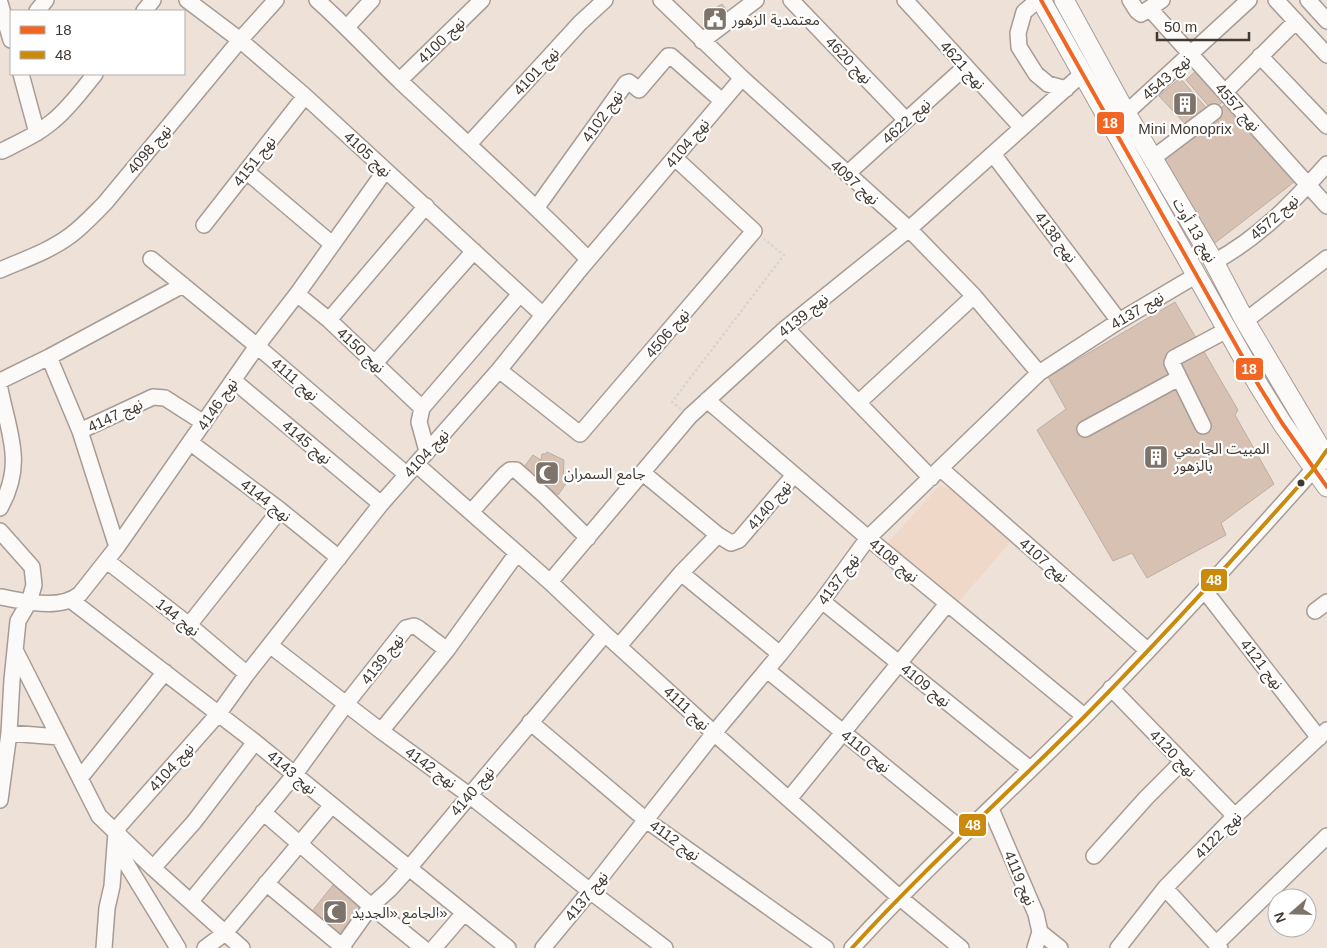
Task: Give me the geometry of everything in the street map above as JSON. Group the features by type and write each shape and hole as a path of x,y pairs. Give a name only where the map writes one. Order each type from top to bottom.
{"main road":[{"name":"نهج 13 أوت","path":"1040,0 1263,394 1323,458"},
{"name":"نهج 13 أوت","path":"1064,0 1126,113 1214,262 1245,321 1323,458 1327,487"}],"street":[{"path":"38,10 46,0"},
{"path":"145,10 154,0"},
{"name":"نهج 4105","path":"187,0 240,40 305,96 543,315"},
{"name":"نهج 4098","path":"0,270 70,236 87,221 105,203 240,40 276,0"},
{"path":"317,0 537,207 588,259"},
{"path":"347,27 372,0"},
{"name":"نهج 4100","path":"400,80 482,0"},
{"name":"نهج 4101","path":"469,144 580,23 605,0"},
{"name":"نهج 4097","path":"661,0 742,78 909,229 974,296 1039,373"},
{"path":"702,41 756,0"},
{"name":"نهج 4620","path":"791,0 906,120"},
{"name":"نهج 4621","path":"905,0 1022,128"},
{"path":"1040,0 1024,12 1018,33 1019,47 1036,74 1048,84 1066,88"},
{"path":"1130,0 1140,14 1156,4"},
{"name":"نهج 4543","path":"1126,113 1249,0"},
{"path":"1276,0 1327,56"},
{"path":"0,3 10,37"},
{"path":"1316,3 1327,21"},
{"name":"نهج 4557","path":"1156,4 1191,55 1327,206"},
{"path":"1225,92 1296,21"},
{"name":"نهج 4102","path":"537,207 626,83 629,82 639,90 668,56 678,62 722,101"},
{"path":"1260,56 1327,126"},
{"name":"نهج 4622","path":"847,174 965,67"},
{"name":"نهج 4139","path":"550,582 690,416 786,328 909,229 1082,74"},
{"path":"21,75 37,133"},
{"path":"2,151 37,133 53,122 93,75"},
{"name":"نهج 4104","path":"115,838 125,819 219,713 247,674 271,646 381,504 499,370 588,259 742,78"},
{"name":"نهج 4151","path":"204,225 305,96"},
{"path":"1153,158 1214,112"},
{"name":"نهج 4138","path":"993,154 1119,321"},
{"path":"675,158 754,231"},
{"name":"نهج 4572","path":"1214,262 1257,235 1282,213 1327,164"},
{"path":"246,171 332,244"},
{"name":"نهج 4146","path":"72,601 107,561 257,346 297,294 385,171"},
{"path":"329,320 426,206"},
{"name":"نهج 4506","path":"499,370 580,434 754,231"},
{"path":"375,363 474,251"},
{"path":"1245,321 1327,258"},
{"name":"نهج 4111","path":"152,259 411,469 471,512 714,733 899,897 961,948"},
{"name":"نهج 4137","path":"543,948 714,733 780,654 868,538 1039,373 1119,321 1195,276"},
{"path":"0,381 49,357 183,285"},
{"name":"نهج 4150","path":"297,294 329,320 422,408"},
{"path":"427,452 419,422 422,408 520,294"},
{"path":"859,402 974,296"},
{"name":"نهج 4107","path":"786,328 859,402 936,474 1147,650"},
{"path":"1203,426 1172,363 1174,358 1227,330"},
{"path":"49,357 80,432"},
{"path":"1085,430 1179,378"},
{"name":"نهج 4145","path":"233,380 381,504"},
{"path":"0,389 15,461 10,488 0,508"},
{"name":"نهج 4147","path":"117,547 80,432 158,396 165,398 204,423"},
{"name":"نهج 4108","path":"707,400 868,538 1084,716"},
{"name":"نهج 4144","path":"191,443 280,510 339,558"},
{"path":"852,948 899,897 1084,716 1205,591 1323,458"},
{"path":"471,512 505,474 510,470 516,470 588,538"},
{"path":"619,646 681,573 718,535 643,473"},
{"name":"نهج 4140","path":"718,535 731,543 740,540 794,475"},
{"path":"189,625 280,510"},
{"path":"0,531 32,567 34,585 18,621 9,733 0,800"},
{"path":"381,731 447,650 517,553"},
{"name":"نهج 144","path":"107,561 189,625 247,674"},
{"path":"681,573 780,654"},
{"name":"نهج 4121","path":"1205,591 1323,734"},
{"path":"0,597 28,602 54,603 72,601"},
{"name":"نهج 4143","path":"72,601 256,742 508,948"},
{"name":"نهج 4109","path":"822,601 1030,769"},
{"path":"789,799 948,604"},
{"name":"نهج 4139","path":"346,704 410,626 418,628 447,650"},
{"name":"نهج 4140","path":"342,947 371,906 409,868 604,634"},
{"name":"نهج 4142","path":"271,646 381,731 469,795 590,891 654,945"},
{"path":"15,650 100,816 115,838 178,948"},
{"name":"نهج 4110","path":"767,670 965,832"},
{"path":"80,778 165,672"},
{"name":"نهج 4120","path":"1111,688 1235,816"},
{"path":"191,901 295,774 346,704"},
{"name":"نهج 4112","path":"530,722 646,820 826,948"},
{"path":"9,733 59,737"},
{"name":"نهج 4122","path":"1118,948 1165,888 1235,816 1323,734"},
{"path":"153,868 194,822 256,742"},
{"path":"1094,856 1146,798 1182,762"},
{"path":"205,948 225,932 332,805"},
{"name":"نهج 4119","path":"991,809 1036,914 1040,932"},
{"path":"263,812 298,844 423,948"},
{"path":"1165,888 1218,946 1327,836"},
{"path":"115,838 153,868 242,948"},
{"path":"104,948 112,886 115,838"},
{"path":"266,883 342,947"},
{"path":"434,948 464,912"},
{"path":"1035,948 1040,932 1060,948"}],"path":[{"path":"690,416 672,402 784,255 754,231"}],"shaded area":[{"path":"940,485 951,490 1012,540 954,607 883,548"}],"building":[{"name":"معتمدية الزهور","path":"722,4 729,13 713,25 707,13"},
{"path":"1199,68 1225,100 1212,110 1186,80"},
{"name":"Mini Monoprix","path":"1180,78 1210,112 1189,128 1159,96"},
{"path":"1228,102 1298,179 1211,246 1163,156"},
{"name":"المبيت الجامعي بالزهور","path":"1175,302 1238,410 1235,415 1274,484 1221,523 1226,535 1147,578 1132,553 1113,561 1037,430 1066,409 1048,377"},
{"name":"جامع السمران","path":"547,452 564,460 563,479 568,481 558,495 524,467 533,455 541,460 542,454"},
{"name":"الجامع «الجديد»","path":"333,885 361,909 336,937 309,915"}],"transit line":[{"name":"18","path":"1041,0 1259,386 1282,423 1327,487"},
{"name":"48","path":"852,948 1144,655 1313,470 1327,450"}],"place":[{"name":"معتمدية الزهور","path":"715,19"},
{"name":"Mini Monoprix","path":"1185,104"},
{"name":"المبيت الجامعي بالزهور","path":"1156,457"},
{"name":"جامع السمران","path":"547,473"},
{"name":"الجامع «الجديد»","path":"335,912"}]}
